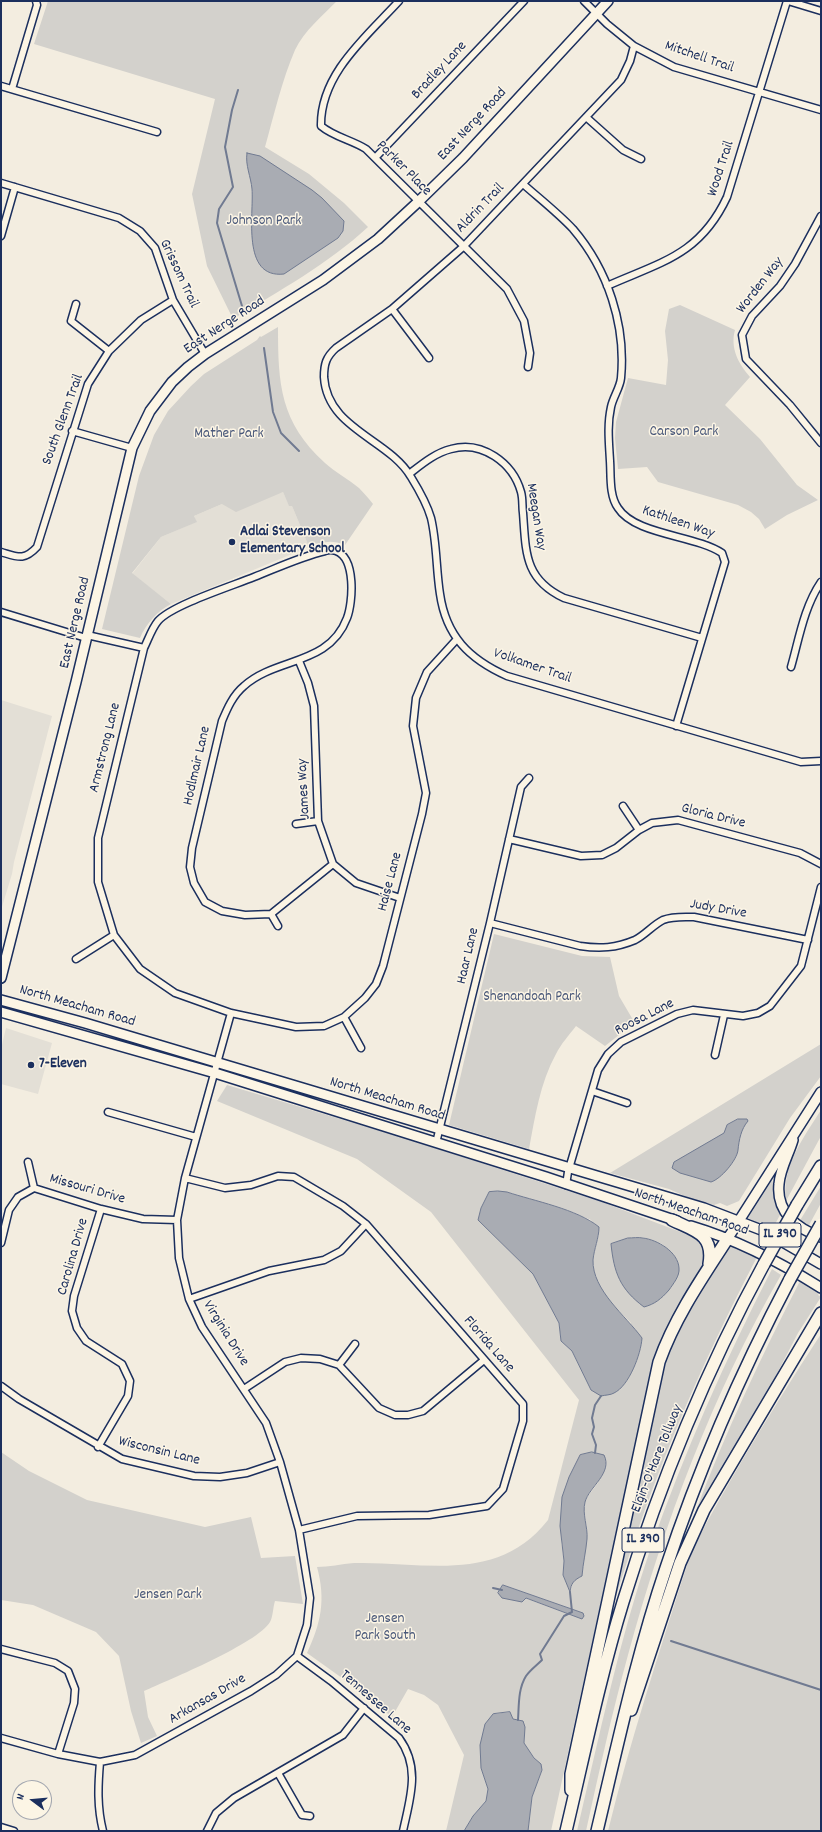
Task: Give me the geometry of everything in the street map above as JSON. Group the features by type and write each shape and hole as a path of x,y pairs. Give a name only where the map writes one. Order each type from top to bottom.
{"highway":[{"name":"Elgin-O'Hare Tollway","path":"566,1831 622,1604 666,1475 708,1376 736,1317 797,1205 821,1166"},
{"path":"672,1220 706,1239 710,1248 708,1269"},
{"name":"IL 390","path":"597,1831 646,1630 684,1514 732,1398 790,1279 821,1224"},
{"path":"570,1812 571,1774 659,1362 672,1328 728,1238"},
{"path":"621,1728 634,1706 680,1563 690,1540 711,1499 821,1313"},
{"path":"807,1336 821,1323"}],"main road":[{"name":"East Nerge Road","path":"1,978 87,636 132,448 150,411 172,382 205,354 323,280 373,243 418,202 468,152 608,1"},
{"name":"North Meacham Road","path":"1,1000 704,1208 764,1231 821,1264"},
{"name":"North Meacham Road","path":"1,1012 215,1073 728,1238 753,1249 821,1288"},
{"path":"728,1238 798,1125 821,1092"},
{"path":"798,1125 780,1178 779,1197 786,1215 794,1224 821,1237"}],"street":[{"path":"12,89 37,5 36,1"},
{"name":"Parker Place","path":"399,1 338,68 327,93 321,116 321,126 329,133 356,142 375,158 507,290 524,321 530,353 528,367"},
{"name":"Bradley Lane","path":"375,158 524,1"},
{"name":"Mitchell Trail","path":"584,1 634,46 674,67 821,110"},
{"path":"788,1 821,11"},
{"name":"Wood Trail","path":"607,286 672,257 692,246 720,213 727,197 788,1"},
{"name":"Aldrin Trail","path":"324,367 328,356 336,348 392,309 463,247 621,80 630,61 634,46"},
{"path":"1,86 157,132"},
{"path":"586,117 622,150 641,159"},
{"name":"Grissom Trail","path":"1,183 119,218 140,231 155,248 173,300 205,354"},
{"name":"Kathleen Way","path":"523,184 573,229 593,257 607,286 616,310 621,334 622,357 620,380 611,406 608,428 612,492 617,508 629,520 647,528 712,546 722,553 725,562 676,726"},
{"path":"1,236 16,187"},
{"name":"Worden Way","path":"821,216 795,264 780,286 752,316 742,335 746,359 790,405 821,443"},
{"name":"South Glenn Trail","path":"1,552 19,558 29,555 37,547 72,431 88,384 110,351 142,320 173,300"},
{"path":"76,304 71,321 110,351"},
{"path":"392,309 429,358"},
{"name":"Volkamer Trail","path":"324,367 325,383 331,402 344,420 393,458 409,474 422,495 431,518 436,548 440,594 445,618 457,638 472,656 486,666 507,676 801,762 821,761"},
{"path":"72,431 132,448"},
{"name":"Meegan Way","path":"409,474 435,456 452,448 470,447 487,451 502,460 514,474 521,493 526,551 531,567 538,580 550,591 564,598 702,638"},
{"name":"Armstrong Lane","path":"231,1013 175,993 140,969 114,936 98,882 98,838 144,648 158,621 172,611 202,597 299,559 326,550 340,553"},
{"name":"Hodlmair Lane","path":"271,914 245,915 222,911 205,902 194,883 190,867 192,848 222,721 230,702 244,686 264,673 299,661 324,649 340,631 347,618 351,604 351,587 348,562 340,553"},
{"path":"791,667 807,610 814,593 821,582"},
{"path":"1,612 87,636 144,648"},
{"name":"Haise Lane","path":"231,1013 296,1027 324,1026 344,1018 365,998 376,984 383,966 426,793 413,726 416,698 427,672 457,638"},
{"name":"James Way","path":"299,661 308,683 314,706 318,821 333,864"},
{"name":"Haar Lane","path":"436,1143 490,923 521,787 529,778"},
{"path":"623,806 639,830"},
{"name":"Gloria Drive","path":"510,839 581,856 602,855 616,848 639,830 652,823 678,820 800,853 821,864"},
{"path":"296,824 318,821"},
{"path":"278,926 271,914 333,864 356,883 400,898"},
{"name":"Roosa Lane","path":"566,1185 569,1168 598,1070 608,1054 621,1042 677,1014 693,1010 709,1011 724,1015 743,1016 758,1013 770,1006 801,966 821,887"},
{"name":"Judy Drive","path":"490,923 580,946 594,948 610,948 636,939 662,921 676,917 694,917 808,940"},
{"path":"76,959 114,936"},
{"name":"Virginia Drive","path":"231,1013 185,1178 177,1220 179,1258 188,1298 202,1327 266,1423 280,1462 299,1530"},
{"path":"715,1055 724,1015"},
{"path":"344,1018 361,1048"},
{"path":"592,1091 627,1103"},
{"path":"108,1112 196,1137"},
{"path":"28,1162 34,1188"},
{"name":"Florida Lane","path":"185,1178 225,1188 251,1185 278,1176 294,1177 343,1206 366,1224 428,1293 523,1404 523,1421 503,1489 487,1506 429,1515 357,1516 299,1530"},
{"name":"Missouri Drive","path":"1,1243 9,1210 18,1197 34,1188 101,1209 143,1219 177,1220"},
{"name":"Carolina Drive","path":"98,1447 128,1396 130,1381 122,1364 86,1341 77,1328 72,1311 74,1296 101,1209"},
{"path":"188,1298 269,1271 324,1260 341,1251 366,1224"},
{"path":"339,1365 355,1344"},
{"path":"244,1389 285,1362 302,1358 320,1359 339,1365 379,1408 395,1415 408,1415 423,1411 484,1360"},
{"name":"Wisconsin Lane","path":"1,1386 19,1399 98,1447 122,1459 194,1476 227,1476 247,1473 280,1462"},
{"name":"Arkansas Drive","path":"1,1738 58,1754 100,1762 135,1756 251,1691 276,1675 296,1656 308,1626 310,1598 299,1530"},
{"path":"1,1649 55,1664 68,1670 74,1689 74,1703 58,1754"},
{"name":"Tennessee Lane","path":"296,1656 364,1708 399,1738 407,1748 412,1762 412,1788 403,1831"},
{"path":"206,1831 216,1813 234,1798 343,1735 364,1708"},
{"path":"100,1762 98,1790 99,1814 103,1831"},
{"path":"278,1773 302,1815 310,1816"},
{"path":"1,1827 14,1831"}],"shaded area":[{"path":"247,153 260,156 312,190 322,198 344,221 343,231 338,238 284,274 270,273 261,266 256,256 253,243 252,189 247,162"},
{"name":"Adlai Stevenson Elementary School","path":"283,492 289,505 292,506 309,547 171,604 132,574 161,537 196,522 194,516 222,504"},
{"path":"1,700 52,716 12,874 1,910"},
{"path":"6,1028 52,1043 38,1094 1,1084 1,1049"},
{"path":"738,1119 747,1119 748,1121 742,1131 737,1154 728,1169 715,1180 711,1182 680,1173 672,1168 674,1162 724,1133 727,1125"},
{"path":"489,1192 507,1192 567,1210 579,1215 599,1227 593,1260 594,1271 598,1282 611,1302 642,1338 637,1361 629,1377 625,1384 614,1393 601,1396 591,1390 572,1351 561,1341 559,1323 533,1274 478,1220 481,1208"},
{"path":"628,1238 643,1238 655,1241 671,1252 678,1262 679,1271 676,1280 669,1290 658,1301 644,1307 629,1294 624,1287 616,1272 614,1264 611,1244"},
{"path":"592,1452 604,1455 606,1462 603,1474 587,1496 585,1502 584,1511 587,1539 582,1576 573,1582 570,1592 563,1575 564,1561 560,1526 562,1497 569,1477 580,1455"},
{"path":"503,1585 583,1613 584,1616 582,1619 526,1598 522,1602 502,1598 498,1593"},
{"path":"510,1712 513,1719 523,1721 525,1727 524,1743 534,1758 541,1764 542,1770 532,1797 528,1831 464,1831 473,1816 486,1801 488,1789 481,1768 480,1745 485,1724 493,1714"}],"green space":[{"name":"Johnson Park","path":"48,1 337,1 303,36 295,50 282,85 265,147 309,174 344,203 368,227 320,265 233,319 207,266 192,194 215,99 34,44"},
{"name":"Carson Park","path":"680,305 735,330 734,349 739,361 750,377 725,405 760,439 797,485 818,500 787,515 765,529 759,519 751,512 738,505 658,482 647,467 618,469 615,438 616,422 628,378 666,385 668,360 665,331 669,309"},
{"name":"Mather Park","path":"278,327 281,384 290,417 310,448 325,463 359,488 373,504 345,545 335,542 327,542 309,547 292,506 289,506 283,492 236,512 222,504 194,516 197,522 161,537 132,573 171,604 152,618 140,638 102,629 139,476 154,435 168,411 204,374 257,340 260,336 261,337"},
{"name":"Shenandoah Park","path":"494,934 582,956 610,957 619,996 636,1025 624,1031 605,1046 576,1026 558,1050 550,1065 539,1100 529,1149 449,1125"},
{"path":"821,1044 821,1076 790,1118 739,1201 727,1206 720,1203 714,1205 689,1198 669,1189 610,1173"},
{"name":"Jensen Park South","path":"227,1085 404,1138 602,1202 691,1236 701,1244 703,1248 703,1265 668,1327 652,1367 551,1831 528,1831 532,1797 542,1770 524,1743 525,1737 518,1720 513,1719 509,1712 493,1714 481,1768 488,1789 486,1801 473,1816 464,1831 446,1831 464,1755 438,1705 424,1695 408,1689 392,1717 349,1683 307,1653 316,1632 321,1611 320,1579 317,1567 354,1563 433,1566 483,1562 506,1554 528,1540 548,1520 579,1400 431,1212 357,1159 217,1101","holes":["489,1192 507,1192 572,1212 591,1220 599,1234 593,1261 597,1279 601,1288 612,1303 631,1323 591,1390 572,1351 561,1341 559,1323 533,1274 479,1221 481,1208","642,1237 662,1244 675,1257 628,1238","606,1460 605,1468 597,1484 585,1500 584,1510 587,1529 582,1576 574,1580 570,1591 563,1575 564,1561 561,1540","503,1585 583,1613 582,1619 525,1598"]},
{"path":"821,1110 821,1136 786,1201 785,1188 790,1164 801,1142"},
{"path":"772,1180 775,1197 781,1213 772,1230 748,1218"},
{"path":"821,1186 821,1203 808,1227 799,1222"},
{"path":"728,1245 757,1257 715,1341 678,1426 644,1511 615,1600 612,1599 664,1367 684,1320"},
{"path":"772,1269 781,1275 733,1366 692,1460 674,1508 642,1606 628,1655 611,1721 586,1831 577,1831 619,1654 650,1550 691,1442 706,1407"},
{"path":"800,1281 819,1293 818,1295 821,1297 798,1333 770,1387 698,1514 695,1513 744,1396"},
{"path":"821,1334 821,1831 608,1831 645,1697 687,1565 699,1537 743,1459"},
{"name":"Jensen Park","path":"1,1452 29,1471 87,1500 205,1527 251,1517 261,1558 295,1556 303,1604 275,1601 270,1622 262,1631 249,1640 192,1670 144,1691 148,1717 157,1736 141,1743 131,1711 119,1656 96,1632 33,1605 1,1600"}],"waterway":[{"path":"238,90 232,110 225,147 233,187 219,209 217,223 242,306"},
{"path":"264,348 273,412 281,433 299,451"},
{"path":"595,1453 596,1445 592,1434 594,1427 592,1418 595,1405 601,1396"},
{"path":"493,1588 502,1590"},
{"path":"518,1720 519,1697 523,1681 529,1672 542,1660 540,1654 564,1616 572,1612 570,1592"},
{"path":"671,1641 821,1690"}],"place":[{"name":"Adlai Stevenson Elementary School","path":"232,542"},
{"name":"7-Eleven","path":"31,1065"}]}
